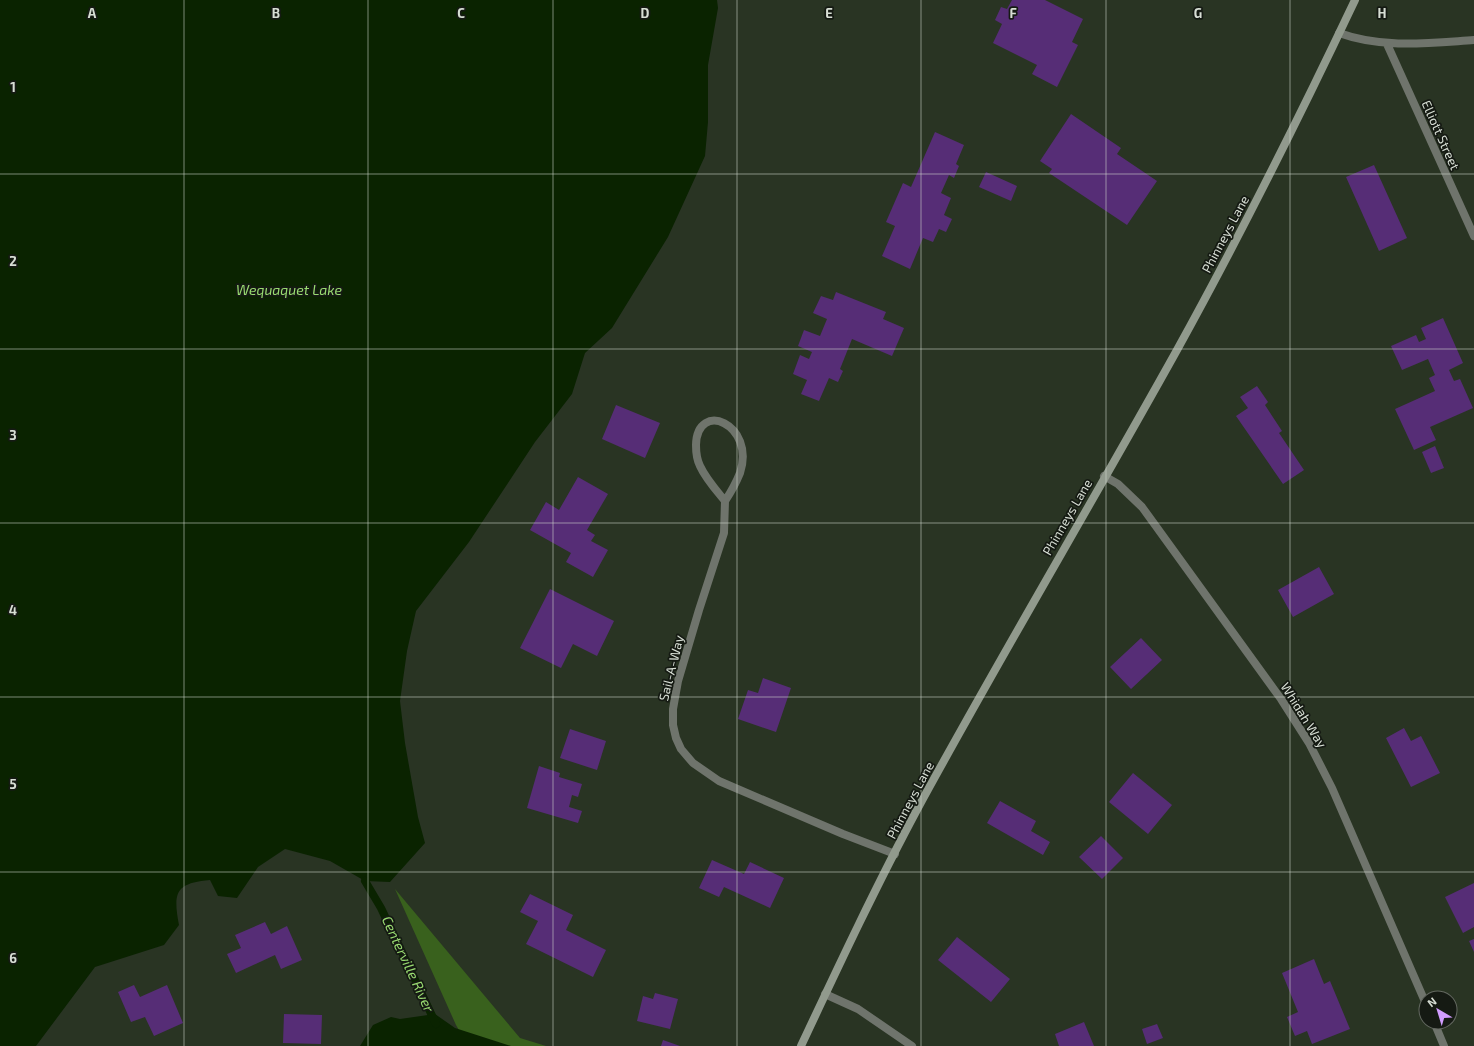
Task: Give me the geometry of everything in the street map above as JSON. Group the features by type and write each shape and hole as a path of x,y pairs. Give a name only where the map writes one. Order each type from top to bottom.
{"main road":[{"name":"Phinneys Lane","path":"801,1046 825,994 921,802 1104,476 1178,349 1260,193 1355,0"}],"street":[{"path":"1339,33 1357,39 1387,44 1474,40"},
{"name":"Elliott Street","path":"1387,44 1474,236"},
{"name":"Sail-A-Way","path":"725,501 704,475 699,464 697,434 702,426 712,420 732,427 741,444 742,457 740,472 725,501 724,533 698,610 678,681 672,709 676,738 681,749 693,763 719,781 843,834 895,854"},
{"name":"Whidah Way","path":"1104,476 1118,484 1142,507 1277,692 1309,743 1340,807 1420,990"},
{"path":"825,994 858,1009 912,1046"},
{"path":"1437,1030 1444,1046"}],"green space":[{"path":"395,889 520,1038 546,1046 468,1046 456,1025"}],"water":[{"name":"Wequaquet Lake","path":"0,0 717,0 718,8 708,65 708,122 705,156 668,237 612,328 585,353 572,394 535,442 469,542 416,611 407,651 400,701 405,743 418,817 425,843 390,882 365,881 330,861 285,849 258,867 237,898 218,896 210,880 198,881 183,887 177,897 176,905 179,925 164,945 95,967 36,1046 0,1046"},
{"path":"435,1014 455,1028 511,1046 360,1046 373,1025 391,1017 400,1019"}],"building":[{"path":"1012,0 1045,0 1083,19 1072,42 1078,45 1057,87 1032,74 1037,65 993,43 1002,24 995,20 1001,7 1007,9"},
{"path":"1071,114 1121,148 1117,154 1157,181 1127,225 1049,173 1052,169 1040,161"},
{"path":"935,132 964,145 956,164 959,166 954,178 949,175 941,193 951,198 944,215 952,219 946,232 939,229 933,242 923,238 910,269 882,256 895,226 886,222 903,183 911,187"},
{"path":"1374,165 1407,238 1379,251 1346,177"},
{"path":"986,172 1017,186 1011,201 979,187"},
{"path":"836,292 886,312 883,319 904,328 892,356 852,339 840,369 843,371 838,382 829,378 819,401 801,394 807,380 793,374 800,355 809,359 812,352 798,346 804,330 820,336 827,319 813,313 821,296 833,300"},
{"path":"1443,318 1463,363 1449,370 1454,381 1460,379 1473,408 1430,427 1436,440 1414,450 1395,409 1435,391 1429,378 1435,375 1428,359 1402,370 1391,346 1416,335 1419,342 1426,339 1421,328"},
{"path":"1257,386 1268,402 1265,405 1282,431 1279,433 1304,470 1283,484 1236,416 1248,408 1240,397"},
{"path":"616,405 660,423 645,458 602,439"},
{"path":"1435,446 1444,468 1431,473 1422,452"},
{"path":"578,477 608,494 587,530 595,535 591,541 608,550 593,577 566,562 571,553 530,530 546,502 559,510"},
{"path":"1319,567 1334,594 1293,617 1278,590"},
{"path":"550,589 614,621 597,656 573,644 561,668 520,648"},
{"path":"1141,638 1162,660 1131,689 1110,667"},
{"path":"763,678 791,688 776,732 738,719 748,690 758,693"},
{"path":"1404,728 1411,741 1421,736 1440,773 1411,787 1386,738"},
{"path":"570,729 606,741 597,770 560,758"},
{"path":"539,766 560,773 559,777 582,784 578,797 572,795 569,807 582,811 578,823 527,808"},
{"path":"1133,773 1172,805 1148,834 1109,802"},
{"path":"1000,801 1036,821 1031,831 1050,842 1043,855 987,823"},
{"path":"1101,836 1123,858 1102,879 1079,857"},
{"path":"712,860 744,874 750,862 784,878 770,908 724,887 719,897 699,888"},
{"path":"1474,883 1474,927 1463,933 1445,897"},
{"path":"530,894 573,915 566,930 606,950 593,977 526,944 538,921 520,912"},
{"path":"265,922 271,934 287,926 302,960 281,969 275,955 236,973 227,954 241,948 235,935"},
{"path":"957,937 1010,979 991,1002 938,960"},
{"path":"1474,939 1474,952 1469,941"},
{"path":"1314,959 1324,984 1330,981 1350,1029 1312,1044 1307,1031 1295,1036 1287,1017 1298,1012 1282,973"},
{"path":"134,985 140,997 167,985 183,1023 154,1036 145,1017 131,1022 118,992"},
{"path":"655,993 678,999 670,1029 637,1021 643,996 653,999"},
{"path":"284,1014 322,1015 321,1044 283,1043"},
{"path":"1084,1022 1094,1046 1059,1046 1055,1034"},
{"path":"1157,1024 1163,1038 1147,1044 1142,1029"},
{"path":"663,1040 680,1046 661,1046"}],"waterway":[{"name":"Centerville River","path":"365,881 381,908 436,1024"}]}
